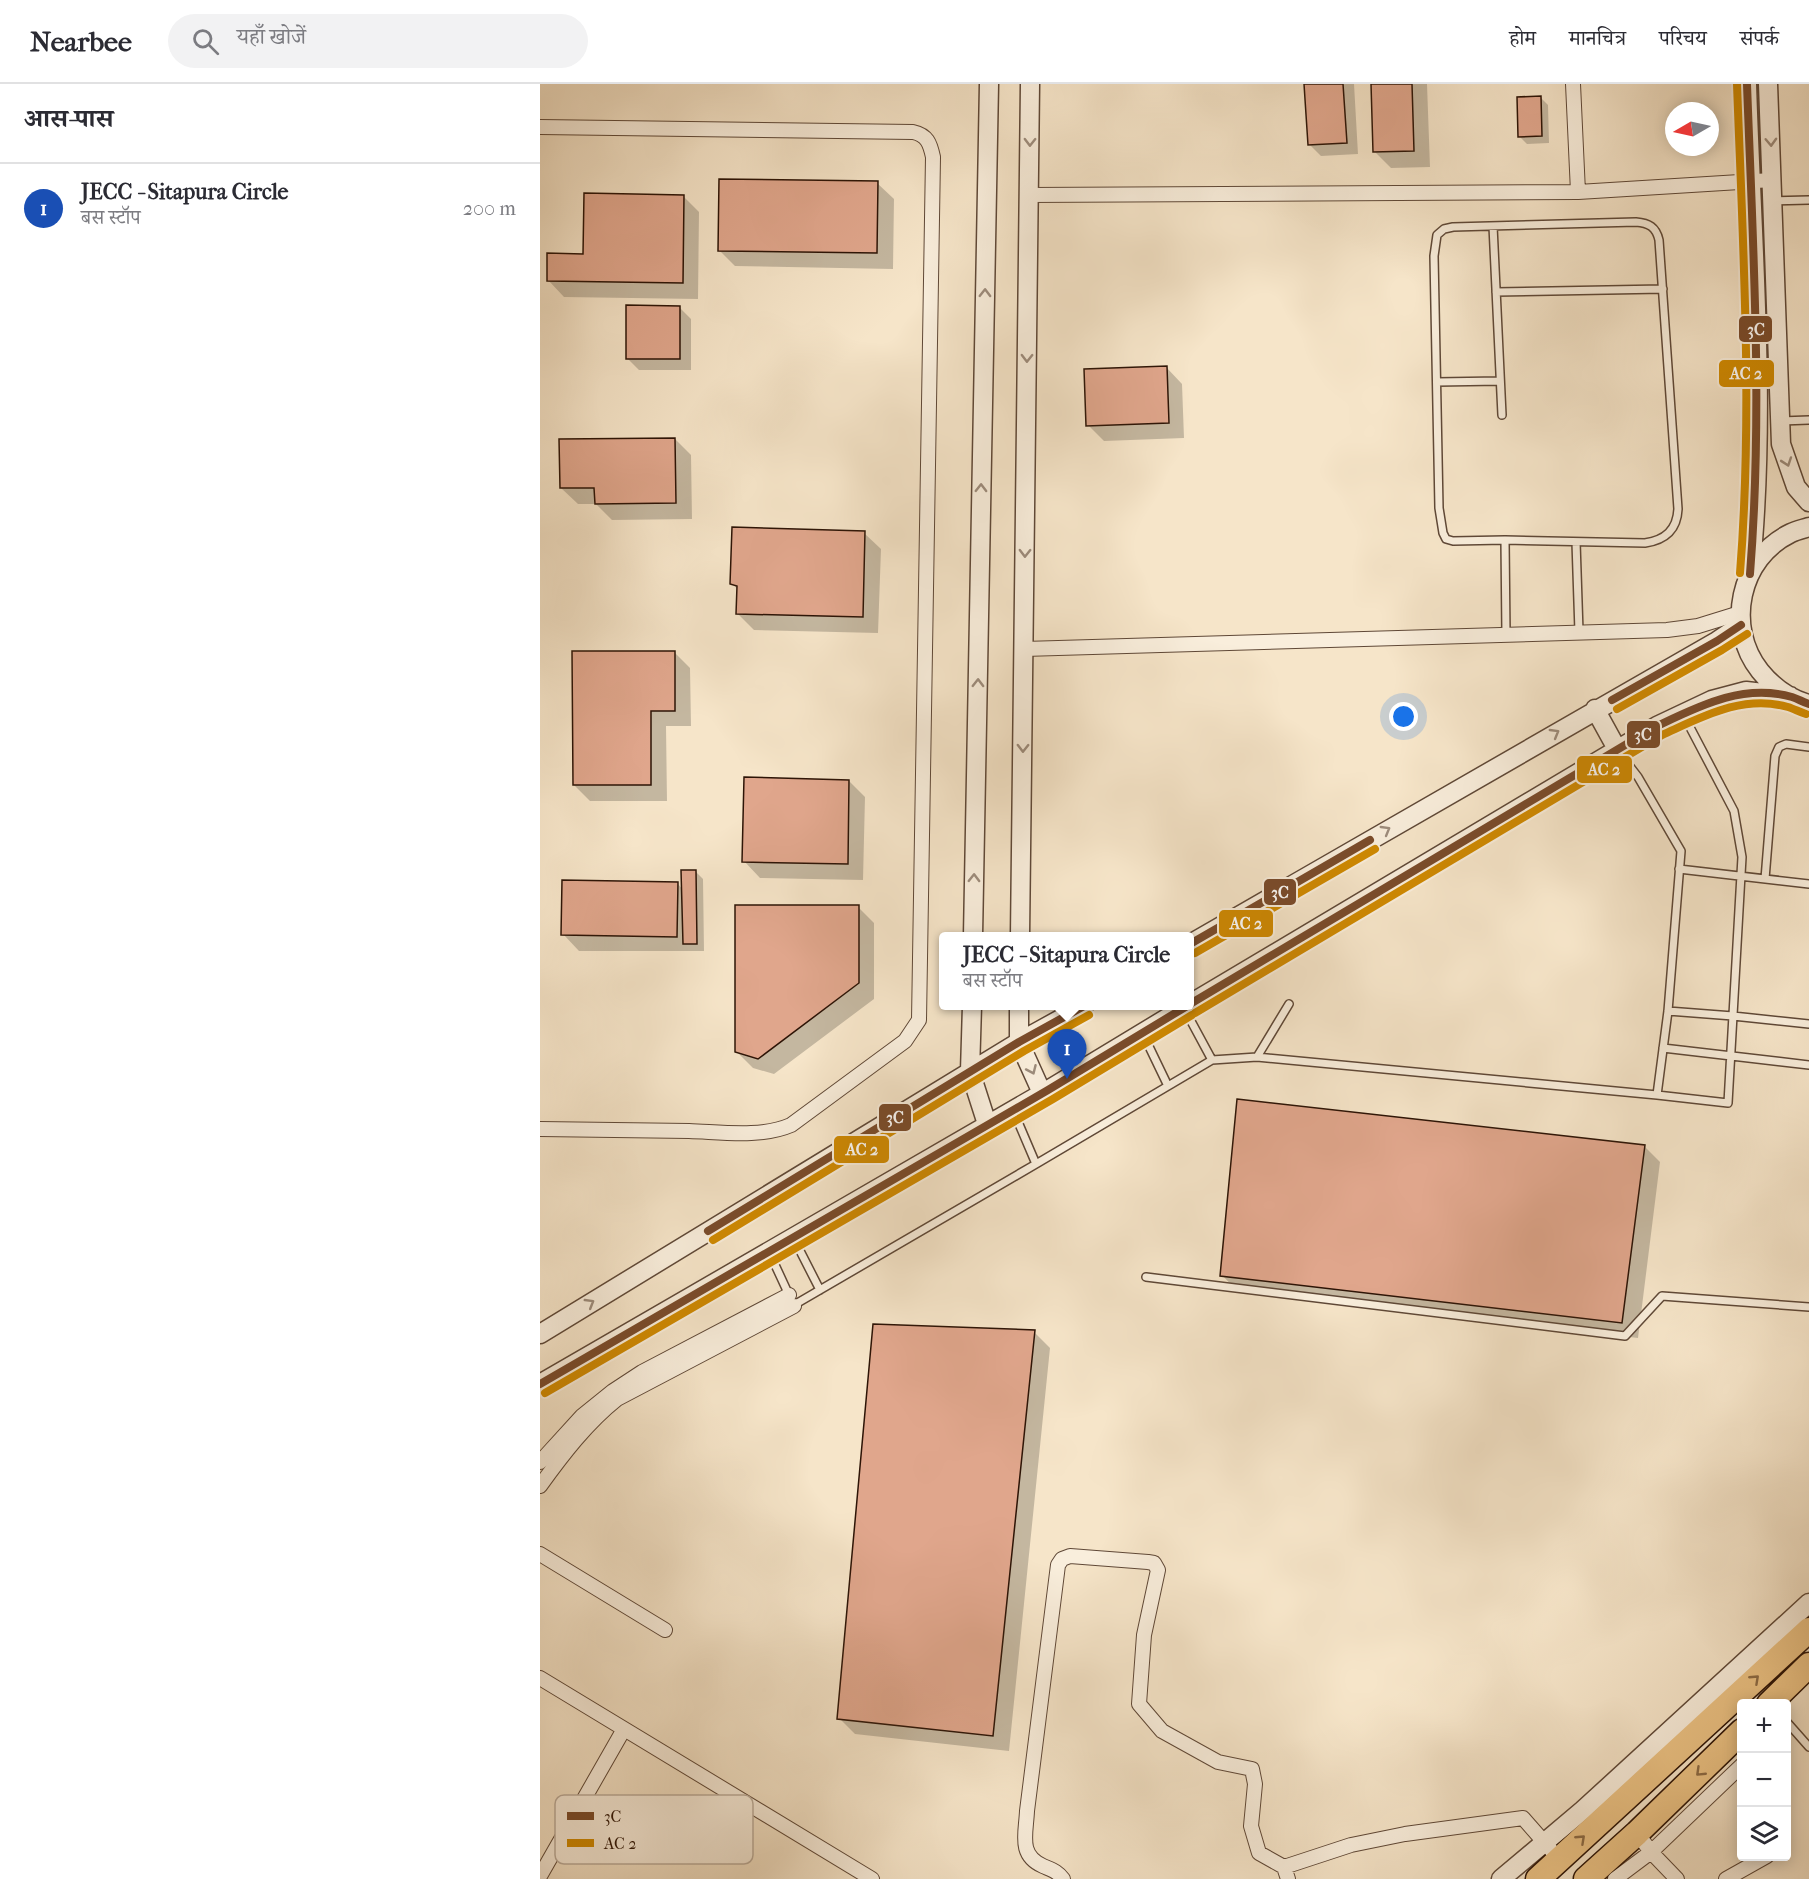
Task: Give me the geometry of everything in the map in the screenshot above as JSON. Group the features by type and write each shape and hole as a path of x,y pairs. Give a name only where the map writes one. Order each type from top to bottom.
{"highway":[{"path":"1538,1879 1552,1850 1809,1630"},
{"path":"1774,1699 1809,1665"},
{"path":"1586,1879 1644,1843 1737,1737"}],"street":[{"path":"973,932 989,84"},
{"path":"1020,932 1030,84"},
{"path":"1573,84 1578,192"},
{"path":"1747,84 1759,428 1756,514 1750,574"},
{"path":"1768,84 1781,444 1796,487 1809,502"},
{"path":"540,127 913,132 921,133 926,137 933,157 921,996 917,1026 904,1041 791,1125 782,1129 731,1132 540,1129"},
{"path":"1029,195 1578,192 1772,180"},
{"path":"1809,527 1791,533 1767,550 1750,574 1741,595 1740,619 1752,660 1771,684 1797,701 1809,704"},
{"path":"1024,649 1667,630 1740,619"},
{"path":"1194,942 1595,709 1717,641 1740,619"},
{"path":"1194,1002 1657,726 1712,700 1746,691 1790,696"},
{"path":"1595,709 1617,749"},
{"path":"972,1010 970,1071 987,1124"},
{"path":"1019,1010 1019,1042 1042,1093"},
{"path":"540,1334 970,1071 1075,1010"},
{"path":"540,1384 1013,1110 1180,1010"},
{"path":"540,1462 582,1416 613,1391 642,1372 792,1301"},
{"path":"540,1486 561,1456 598,1414 617,1399 792,1301"},
{"path":"540,1554 665,1630"},
{"path":"1063,1879 1058,1872 1030,1859 1025,1848 1028,1800 1058,1565 1062,1559 1070,1556 1154,1563 1158,1570 1144,1635 1139,1704 1162,1731 1218,1761 1252,1769 1255,1784 1251,1826 1259,1853 1286,1873 1351,1845 1405,1834 1522,1818 1552,1850"},
{"path":"1501,1879 1552,1850 1589,1804 1809,1604"},
{"path":"540,1678 733,1795"},
{"path":"586,1795 624,1729"},
{"path":"1615,1879 1644,1843 1737,1769"},
{"path":"753,1807 872,1879"},
{"path":"1644,1843 1677,1879"},
{"path":"540,1876 555,1850"},
{"path":"1726,1879 1760,1861"}],"lane":[{"path":"1773,201 1809,200"},
{"path":"1636,222 1647,223 1655,229 1659,240 1678,509 1676,525 1656,541 1645,543 1505,540 1453,542 1446,539 1439,508 1434,256 1437,235 1444,229 1453,227 1493,226 1636,222"},
{"path":"1493,226 1502,415"},
{"path":"1496,292 1663,289"},
{"path":"1437,382 1500,381"},
{"path":"1780,421 1809,420"},
{"path":"1505,540 1506,634"},
{"path":"1576,542 1579,632"},
{"path":"769,1251 792,1301 820,1290 1212,1060 1257,1057 1728,1103 1742,857 1734,811 1683,714"},
{"path":"1765,879 1776,756 1779,747 1786,744 1809,747"},
{"path":"1617,749 1638,777 1681,851 1668,1011 1657,1095"},
{"path":"1679,869 1809,884"},
{"path":"1257,1057 1289,1004"},
{"path":"1189,1010 1212,1060"},
{"path":"1668,1011 1809,1024"},
{"path":"1143,1033 1168,1086"},
{"path":"1663,1048 1809,1065"},
{"path":"1013,1110 1036,1164"},
{"path":"793,1237 820,1290"},
{"path":"1146,1277 1625,1336 1662,1296 1809,1307"},
{"path":"1791,1727 1809,1747"}],"building":[{"path":"1304,84 1343,84 1347,143 1308,145"},
{"path":"1371,84 1412,84 1414,151 1373,152"},
{"path":"1541,96 1542,136 1518,137 1517,97"},
{"path":"719,179 878,181 877,253 718,251"},
{"path":"584,193 684,195 683,283 547,281 547,253 583,254"},
{"path":"626,305 680,306 680,359 626,359"},
{"path":"1167,366 1169,423 1086,426 1084,369"},
{"path":"675,438 676,503 595,504 594,488 560,488 559,439"},
{"path":"732,527 865,531 863,617 736,614 737,586 730,584"},
{"path":"572,651 675,651 675,711 651,711 651,785 573,785"},
{"path":"744,777 849,780 848,864 742,862"},
{"path":"681,870 696,870 697,944 683,944"},
{"path":"562,880 678,882 677,937 561,935"},
{"path":"735,905 859,905 859,983 758,1059 735,1052"},
{"path":"1237,1099 1645,1145 1622,1323 1220,1276"},
{"path":"873,1324 1035,1330 993,1736 837,1719"}],"transit line":[{"path":"1737,84 1746,390 1746,451 1740,573"},
{"name":"3C","path":"1747,84 1756,390 1754,513 1750,574"},
{"name":"3C","path":"1612,700 1741,625"},
{"path":"1617,709 1747,634"},
{"name":"3C","path":"1194,1002 1657,726 1705,704 1739,695 1774,693 1809,704"},
{"path":"1195,1013 1662,735 1723,709 1739,705 1771,704 1806,714"},
{"name":"3C","path":"1194,942 1370,840"},
{"path":"1195,953 1375,849"},
{"name":"3C","path":"708,1231 1019,1042 1077,1010"},
{"name":"3C","path":"540,1384 1048,1090 1180,1010"},
{"path":"713,1240 1024,1051 1089,1015"},
{"path":"545,1393 1053,1099 1192,1015"}],"place":[{"name":"JECC - Sitapura Circle","path":"1067,1079"}]}
